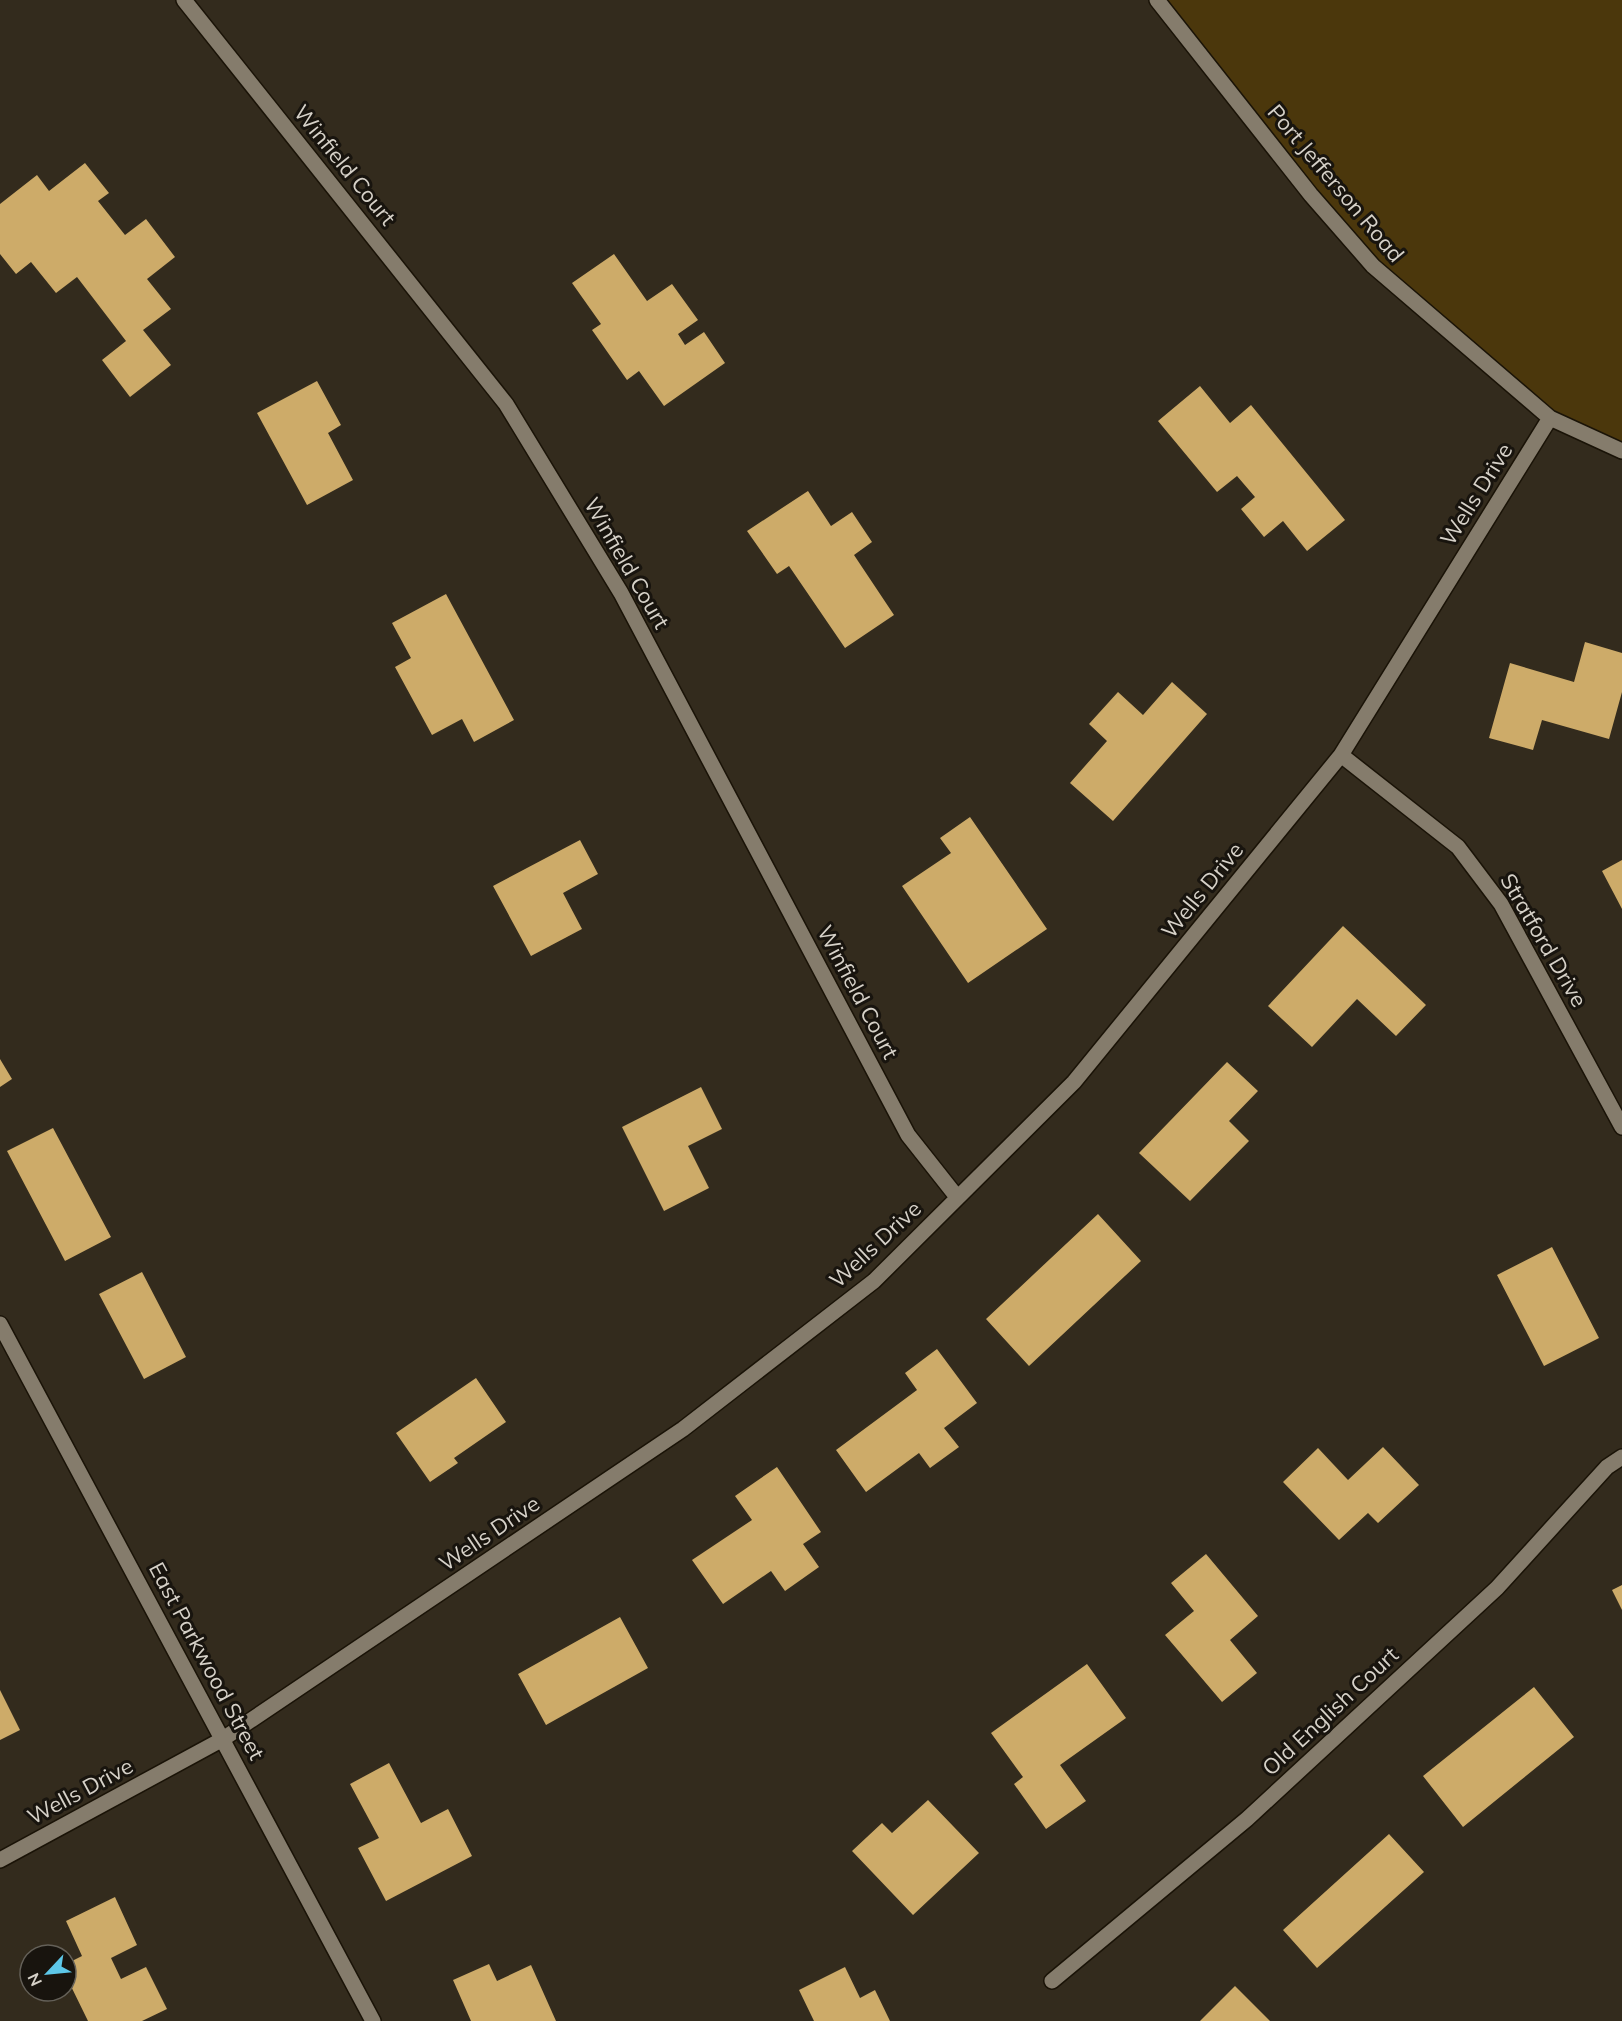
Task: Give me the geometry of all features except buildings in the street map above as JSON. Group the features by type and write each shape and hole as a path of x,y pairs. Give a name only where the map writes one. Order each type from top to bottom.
{"street":[{"name":"Winfield Court","path":"184,0 506,404 621,592 908,1135 957,1197"},
{"name":"Port Jefferson Road","path":"1157,0 1311,195 1372,266 1550,418 1622,451"},
{"name":"Wells Drive","path":"0,1860 223,1739 683,1429 874,1281 1074,1082 1341,755 1550,418"},
{"name":"Stratford Drive","path":"1341,755 1458,847 1473,866 1501,904 1622,1126"},
{"name":"East Parkwood Street","path":"0,1324 373,2021"},
{"name":"Old English Court","path":"1052,1981 1247,1819 1497,1588 1607,1467 1622,1457"}],"shaded area":[{"path":"1157,0 1622,0 1622,451 1550,418 1373,266"}]}
